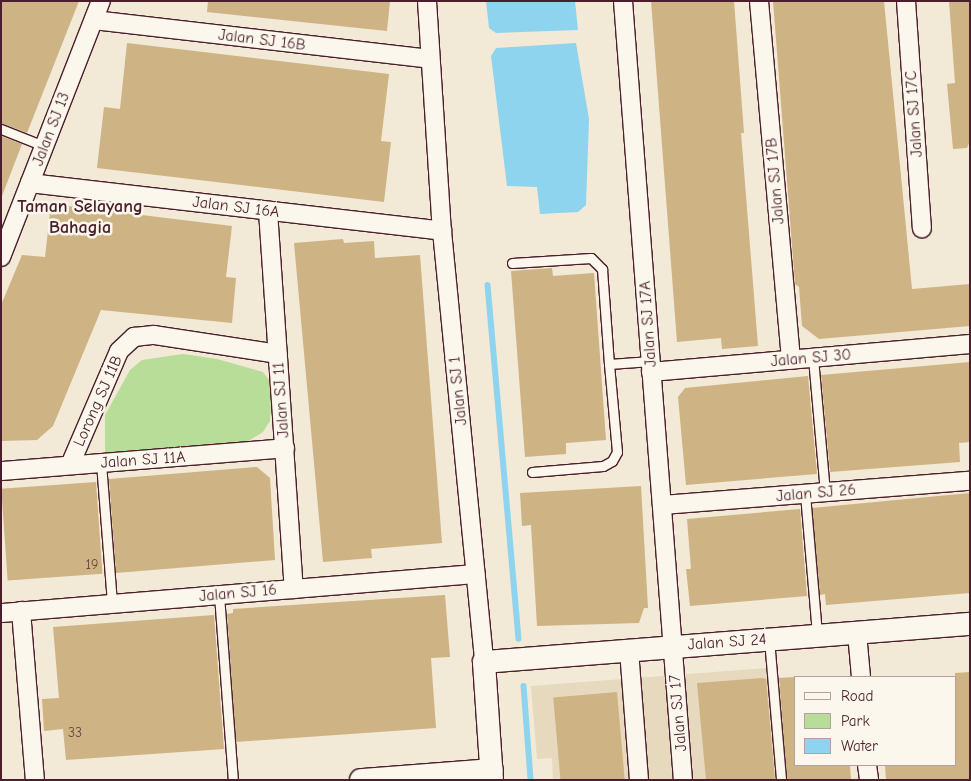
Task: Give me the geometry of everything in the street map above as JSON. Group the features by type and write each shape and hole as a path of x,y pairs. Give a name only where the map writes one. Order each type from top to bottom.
{"street":[{"name":"Jalan SJ 13","path":"1,257 101,1"},
{"name":"Jalan SJ 1","path":"426,1 442,231 484,662 492,775"},
{"name":"Jalan SJ 17A","path":"623,1 672,646"},
{"name":"Jalan SJ 17B","path":"759,1 791,360"},
{"name":"Jalan SJ 17C","path":"906,1 922,228"},
{"name":"Jalan SJ 16B","path":"94,20 430,59"},
{"name":"Jalan SJ 16A","path":"30,183 442,231"},
{"name":"Jalan SJ 11","path":"268,211 294,589"},
{"name":"Lorong SJ 11B","path":"70,465 119,350 134,337 154,335 278,354"},
{"name":"Jalan SJ 30","path":"651,367 791,360 970,344"},
{"name":"Jalan SJ 11A","path":"1,471 285,448"},
{"name":"Jalan SJ 26","path":"662,505 970,481"},
{"name":"Jalan SJ 16","path":"1,613 475,574"},
{"path":"21,611 35,780"},
{"name":"Jalan SJ 24","path":"484,662 970,624"},
{"path":"857,633 861,676"},
{"name":"Jalan SJ 17","path":"672,646 683,780"},
{"path":"628,650 639,780"},
{"path":"868,766 869,780"},
{"path":"361,780 492,775"}],"lane":[{"path":"1,129 44,146"},
{"path":"512,263 591,258 602,269 617,452 612,461 603,466 532,472"},
{"path":"813,358 825,492"},
{"path":"609,364 651,367"},
{"path":"101,463 112,603"},
{"path":"805,494 817,636"},
{"path":"219,595 233,780"},
{"path":"769,639 780,780"}],"shaded area":[{"path":"767,668 776,780 553,780 552,758 537,759 531,686"}],"green space":[{"path":"183,354 217,359 263,372 272,384 270,421 263,432 245,443 105,453 105,415 130,370 142,360"}],"water":[{"path":"486,1 575,1 578,30 496,33 489,28"},
{"path":"576,43 589,119 586,205 578,212 540,214 537,187 507,186 491,56 496,48"}],"building":[{"path":"1,1 79,1 27,133 1,123"},
{"path":"208,1 390,1 387,31 207,12"},
{"path":"651,1 734,1 744,133 741,133 758,346 722,349 721,338 677,342"},
{"path":"773,1 884,1 912,289 970,284 970,326 819,339 802,326 799,287 795,284"},
{"path":"949,1 970,1 970,141 967,148 953,149 947,84 955,83"},
{"path":"127,43 389,74 381,141 391,142 384,202 97,168 104,107 120,109"},
{"path":"1,136 22,144 2,196 1,196"},
{"path":"51,204 232,226 226,277 236,278 232,323 101,310 53,426 37,440 1,441 1,305 22,255 45,257"},
{"path":"343,239 344,243 374,241 375,258 420,255 442,543 371,549 372,558 323,562 294,243"},
{"path":"552,268 553,276 594,273 606,440 566,443 566,454 525,457 511,271"},
{"path":"970,362 970,442 959,443 960,462 830,472 821,375"},
{"path":"808,376 817,474 686,485 678,397 685,388"},
{"path":"257,467 270,478 275,560 116,573 109,479"},
{"path":"96,482 102,574 8,580 1,489"},
{"path":"641,486 648,608 644,608 639,623 537,626 531,525 522,526 520,493"},
{"path":"970,493 970,593 826,605 825,594 820,595 812,508"},
{"path":"800,509 807,596 690,606 686,569 691,569 687,519"},
{"path":"445,595 450,657 431,658 436,728 236,742 227,614 233,613 233,609"},
{"path":"214,615 224,749 66,760 63,729 44,731 42,699 59,698 53,627"},
{"path":"970,672 970,780 886,780 885,766 956,766 955,673"},
{"path":"794,677 794,766 850,766 851,780 787,780 779,678"},
{"path":"766,679 775,780 706,780 697,683"},
{"path":"617,692 625,780 560,780 553,698"}],"waterway":[{"path":"488,285 519,639"},
{"path":"524,686 531,780"}],"district":[{"name":"Taman Selayang Bahagia","path":"80,218"}]}
